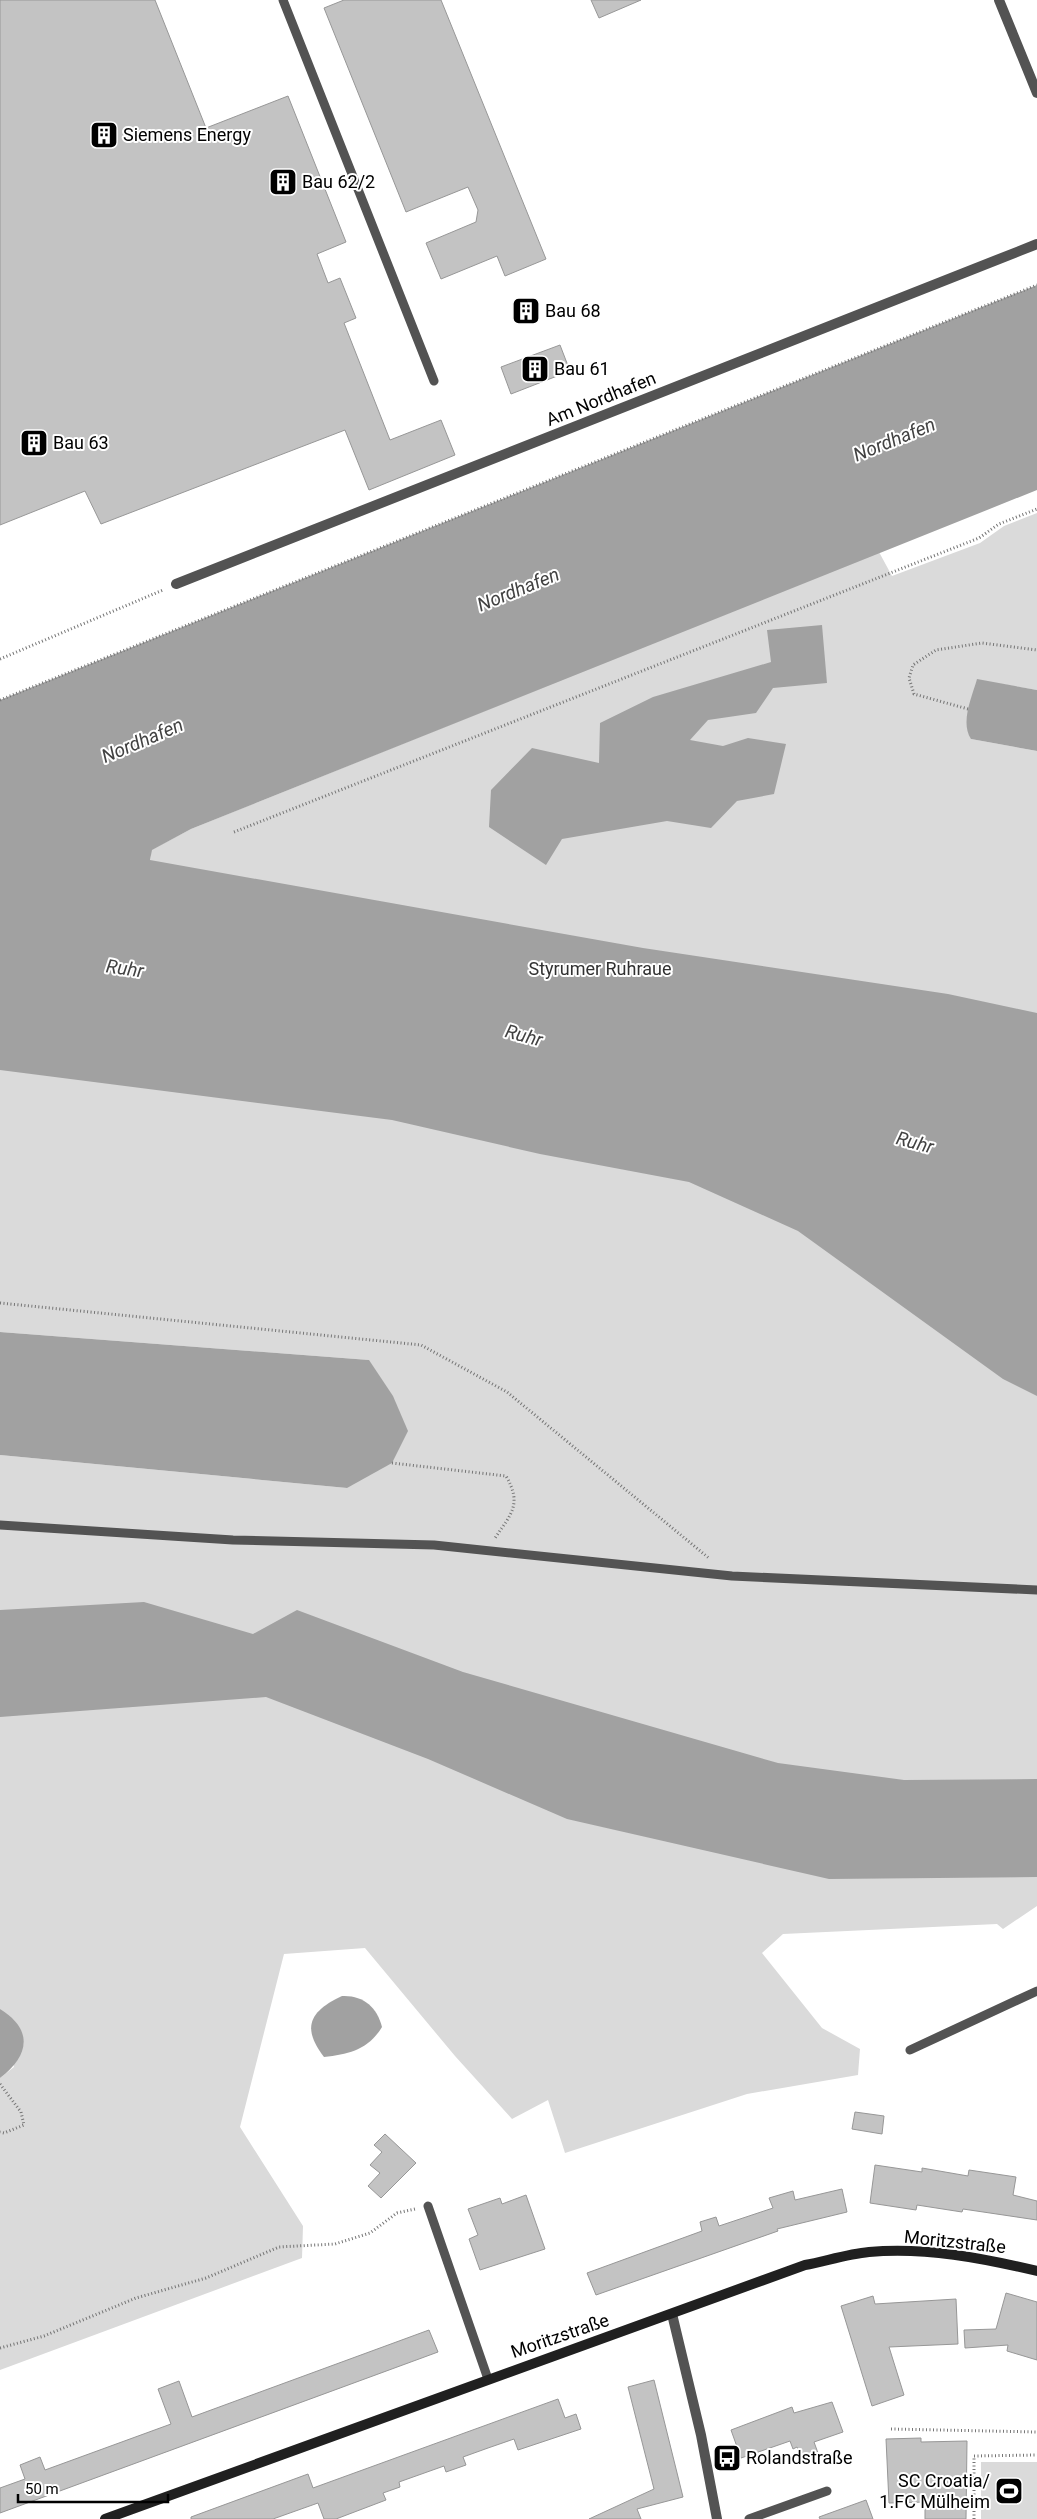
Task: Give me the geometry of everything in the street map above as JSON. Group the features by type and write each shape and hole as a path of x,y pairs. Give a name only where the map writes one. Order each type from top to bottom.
{"main road":[{"name":"Moritzstraße","path":"105,2519 805,2265 868,2252 923,2251 986,2258 1037,2271"}],"street":[{"path":"999,0 1037,93"},
{"name":"Am Nordhafen","path":"176,584 1037,244"},
{"path":"672,2314 701,2435 717,2519"}],"lane":[{"path":"282,0 434,381"},
{"path":"0,1525 233,1540 434,1545 732,1576 1037,1590"},
{"path":"910,2050 1037,1991"},
{"path":"428,2206 488,2379"},
{"path":"749,2519 827,2492"}],"path":[{"path":"0,700 1037,284"},
{"path":"234,832 979,538 999,524 1037,509"},
{"path":"0,658 176,584"},
{"path":"968,709 914,694 910,678 913,665 936,650 982,643 1037,650"},
{"path":"0,1303 421,1345 507,1392 732,1576"},
{"path":"392,1463 506,1476 515,1491 512,1513 487,1550"},
{"path":"0,2084 22,2112 24,2126 4,2133 0,2132"},
{"path":"0,2348 44,2336 136,2298 206,2278 279,2247 335,2244 370,2233 397,2213 428,2206"},
{"path":"891,2429 1037,2432"},
{"path":"974,2519 974,2456 1037,2455"}],"green space":[{"name":"Styrumer Ruhraue","path":"1037,513 1037,690 977,680 971,739 1037,751 1037,1906 1003,1929 997,1924 783,1934 762,1953 822,2028 860,2049 858,2075 747,2094 565,2153 548,2100 512,2119 455,2056 365,1948 284,1954 240,2127 303,2226 302,2258 0,2370 0,2078 14,2067 0,2009 0,1455 347,1488 369,1360 0,1332 0,890 150,861 151,850 191,829 879,552 892,576 980,543 1004,526"},
{"name":"SC Croatia/ 1.FC Mülheim","path":"981,2462 1037,2462 1037,2519 981,2519"}],"water":[{"path":"1037,285 1037,490 191,829 152,850 150,860 643,948 948,994 1037,1013 1037,1396 1003,1379 798,1231 689,1182 540,1154 392,1120 0,1070 0,700"},
{"path":"822,625 827,683 773,688 756,713 708,720 690,740 723,746 748,738 786,744 774,794 737,801 711,828 667,821 562,839 546,865 489,827 491,790 532,748 599,763 600,723 653,697 771,662 767,630"},
{"path":"977,679 1037,690 1037,751 971,739 968,732 967,717"},
{"path":"0,1332 369,1360 393,1396 408,1431 392,1463 347,1488 0,1455"},
{"path":"144,1602 253,1634 297,1610 463,1672 778,1763 904,1780 1037,1779 1037,1877 829,1879 567,1819 428,1759 266,1697 0,1717 0,1610"},
{"path":"342,1996 363,2000 373,2008 382,2027 371,2041 357,2050 324,2057 313,2037 312,2021 322,2008"},
{"path":"0,2009 11,2017 18,2026 23,2034 24,2043 17,2061 0,2078"}],"building":[{"name":"Siemens Energy","path":"0,0 155,0 206,128 288,96 346,242 317,254 328,283 340,278 356,318 344,323 390,440 441,420 455,455 369,490 345,430 101,524 85,491 0,525"},
{"path":"344,0 441,0 546,259 505,276 497,256 441,279 426,243 476,222 478,210 468,187 406,212 324,8"},
{"path":"591,0 641,0 599,18"},
{"name":"Bau 61","path":"560,345 570,371 511,394 501,367"},
{"path":"855,2112 884,2116 882,2134 852,2129"},
{"path":"385,2134 416,2163 381,2198 368,2186 380,2173 370,2165 382,2152 374,2145"},
{"path":"875,2165 922,2172 922,2168 968,2176 969,2170 1016,2177 1013,2195 1037,2201 1037,2220 963,2209 962,2212 917,2205 916,2210 870,2203"},
{"path":"842,2189 847,2212 777,2229 778,2231 596,2295 587,2273 702,2231 700,2222 716,2217 719,2226 773,2208 769,2198 793,2191 795,2200"},
{"path":"526,2195 545,2249 480,2270 469,2239 478,2235 468,2209 500,2198 502,2204"},
{"path":"1006,2293 1037,2302 1037,2360 1007,2351 1008,2345 965,2348 964,2330 996,2329"},
{"path":"873,2296 875,2304 956,2299 958,2344 889,2347 904,2395 872,2406 841,2306"},
{"path":"429,2330 438,2352 0,2513 0,2488 25,2479 20,2465 40,2457 45,2470 171,2424 158,2389 179,2381 192,2417"},
{"path":"654,2380 683,2497 637,2509 641,2519 589,2519 654,2489 628,2387"},
{"path":"558,2399 565,2418 576,2414 581,2429 518,2450 514,2439 463,2457 466,2465 446,2472 444,2466 399,2482 400,2487 383,2493 386,2500 336,2519 324,2519 318,2503 273,2519 191,2519 191,2517 308,2474 313,2488"},
{"path":"832,2402 843,2432 814,2442 818,2453 802,2459 797,2447 793,2449 790,2441 741,2458 731,2430 792,2407 794,2413"},
{"path":"921,2438 921,2442 967,2441 966,2519 925,2519 925,2502 889,2503 886,2439"},
{"path":"866,2500 873,2519 820,2519 819,2517"}],"place":[{"name":"Siemens Energy","path":"104,135"},
{"name":"Bau 62/2","path":"283,182"},
{"name":"Bau 68","path":"526,311"},
{"name":"Bau 61","path":"535,369"},
{"name":"Bau 63","path":"34,443"},
{"name":"Rolandstraße","path":"727,2458"},
{"name":"SC Croatia/ 1.FC Mülheim","path":"1009,2491"}],"water label":[{"name":"Nordhafen","path":"894,439"},
{"name":"Nordhafen","path":"518,589"},
{"name":"Nordhafen","path":"142,740"},
{"name":"Ruhr","path":"125,968"},
{"name":"Ruhr","path":"524,1035"},
{"name":"Ruhr","path":"915,1142"}]}
